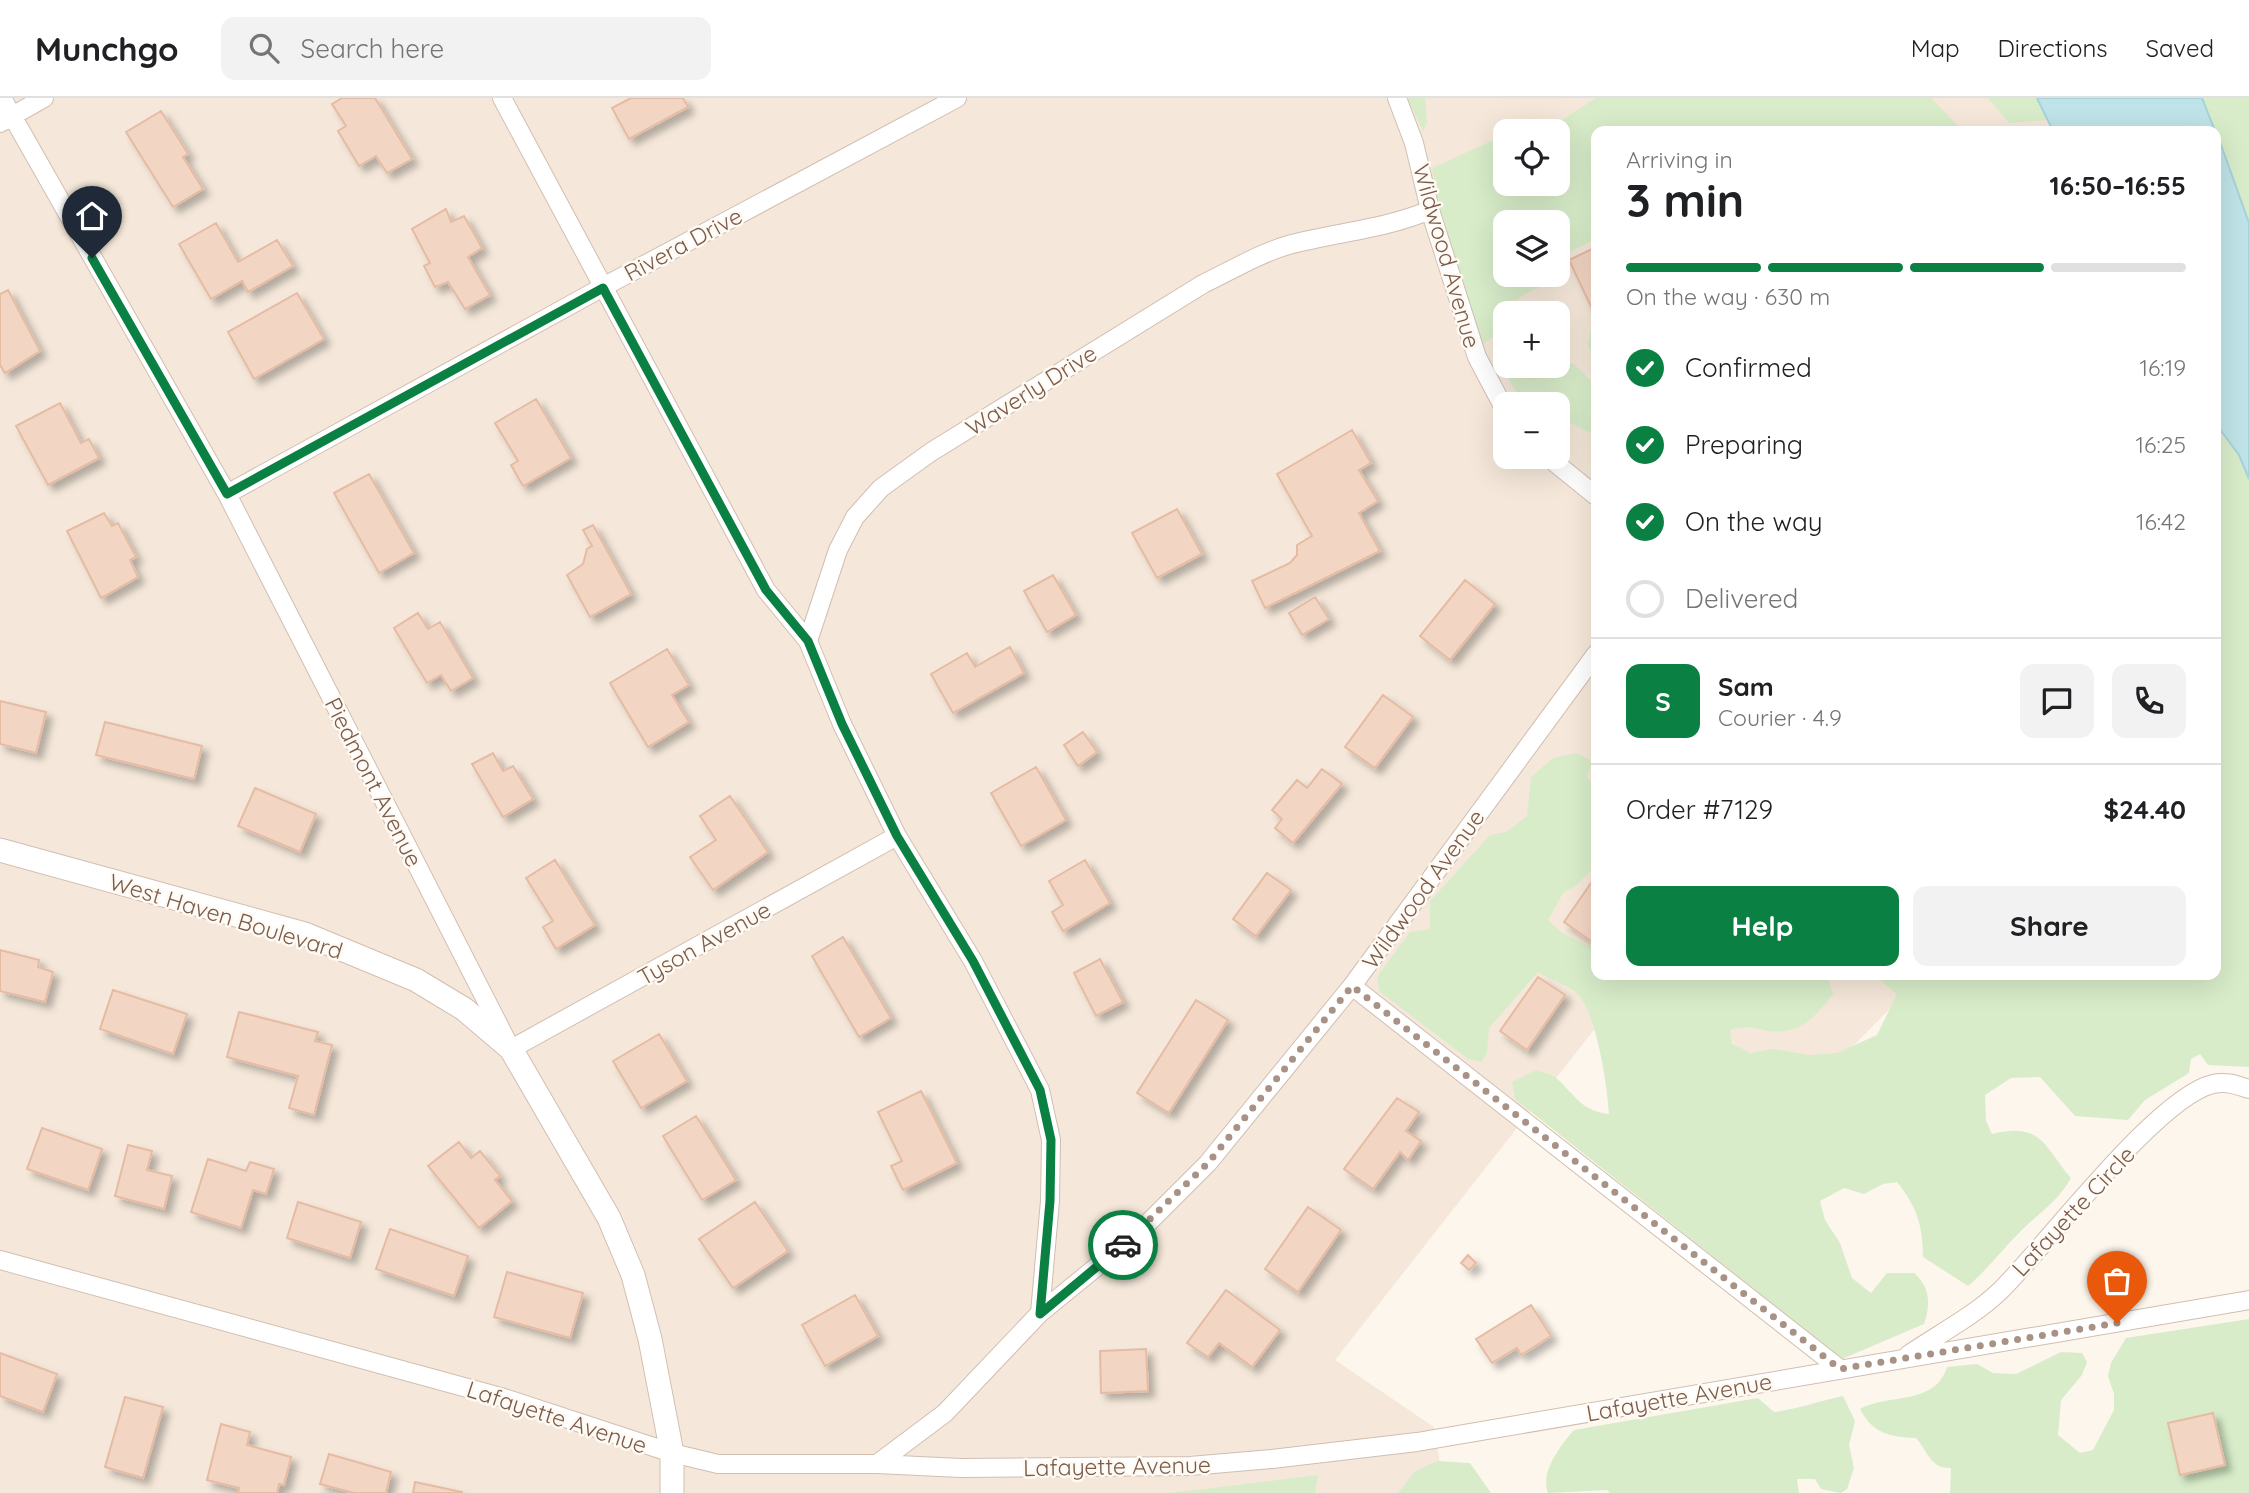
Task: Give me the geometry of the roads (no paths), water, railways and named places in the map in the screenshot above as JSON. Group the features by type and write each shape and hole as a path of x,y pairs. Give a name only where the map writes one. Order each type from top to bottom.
{"street":[{"name":"Piedmont Avenue","path":"2,98 6,120 227,494 511,1049 610,1218 633,1275 650,1339 672,1453 672,1493"},
{"path":"6,120 44,98"},
{"path":"502,98 766,590 808,641 842,724 897,836 973,961 1040,1090 1051,1140 1050,1201 1040,1314"},
{"name":"Rivera Drive","path":"227,494 957,98"},
{"name":"Wildwood Avenue","path":"1398,98 1414,143 1430,210 1477,357 1495,392"},
{"name":"Waverly Drive","path":"808,641 838,550 855,517 881,488 931,452 1203,285 1250,262 1289,245 1389,225 1430,210"},
{"path":"1563,469 1591,492"},
{"name":"Wildwood Avenue","path":"877,1464 945,1413 1040,1314 1138,1233 1208,1163 1352,986 1591,661"},
{"name":"Tyson Avenue","path":"511,1049 897,836"},
{"name":"West Haven Boulevard","path":"0,850 305,934 416,980 464,1009 511,1049"},
{"path":"1352,986 1840,1369"},
{"name":"Lafayette Circle","path":"1902,1359 1998,1293 2151,1125 2210,1084 2227,1082 2249,1089"},
{"name":"Lafayette Avenue","path":"0,1260 504,1398 672,1453 718,1464 877,1464 961,1468 1190,1466 1272,1459 1417,1442 2249,1300"}],"water":[{"path":"2037,98 2202,98 2213,126 2051,126"},
{"path":"2221,145 2249,223 2249,479 2239,455 2221,431"}]}
